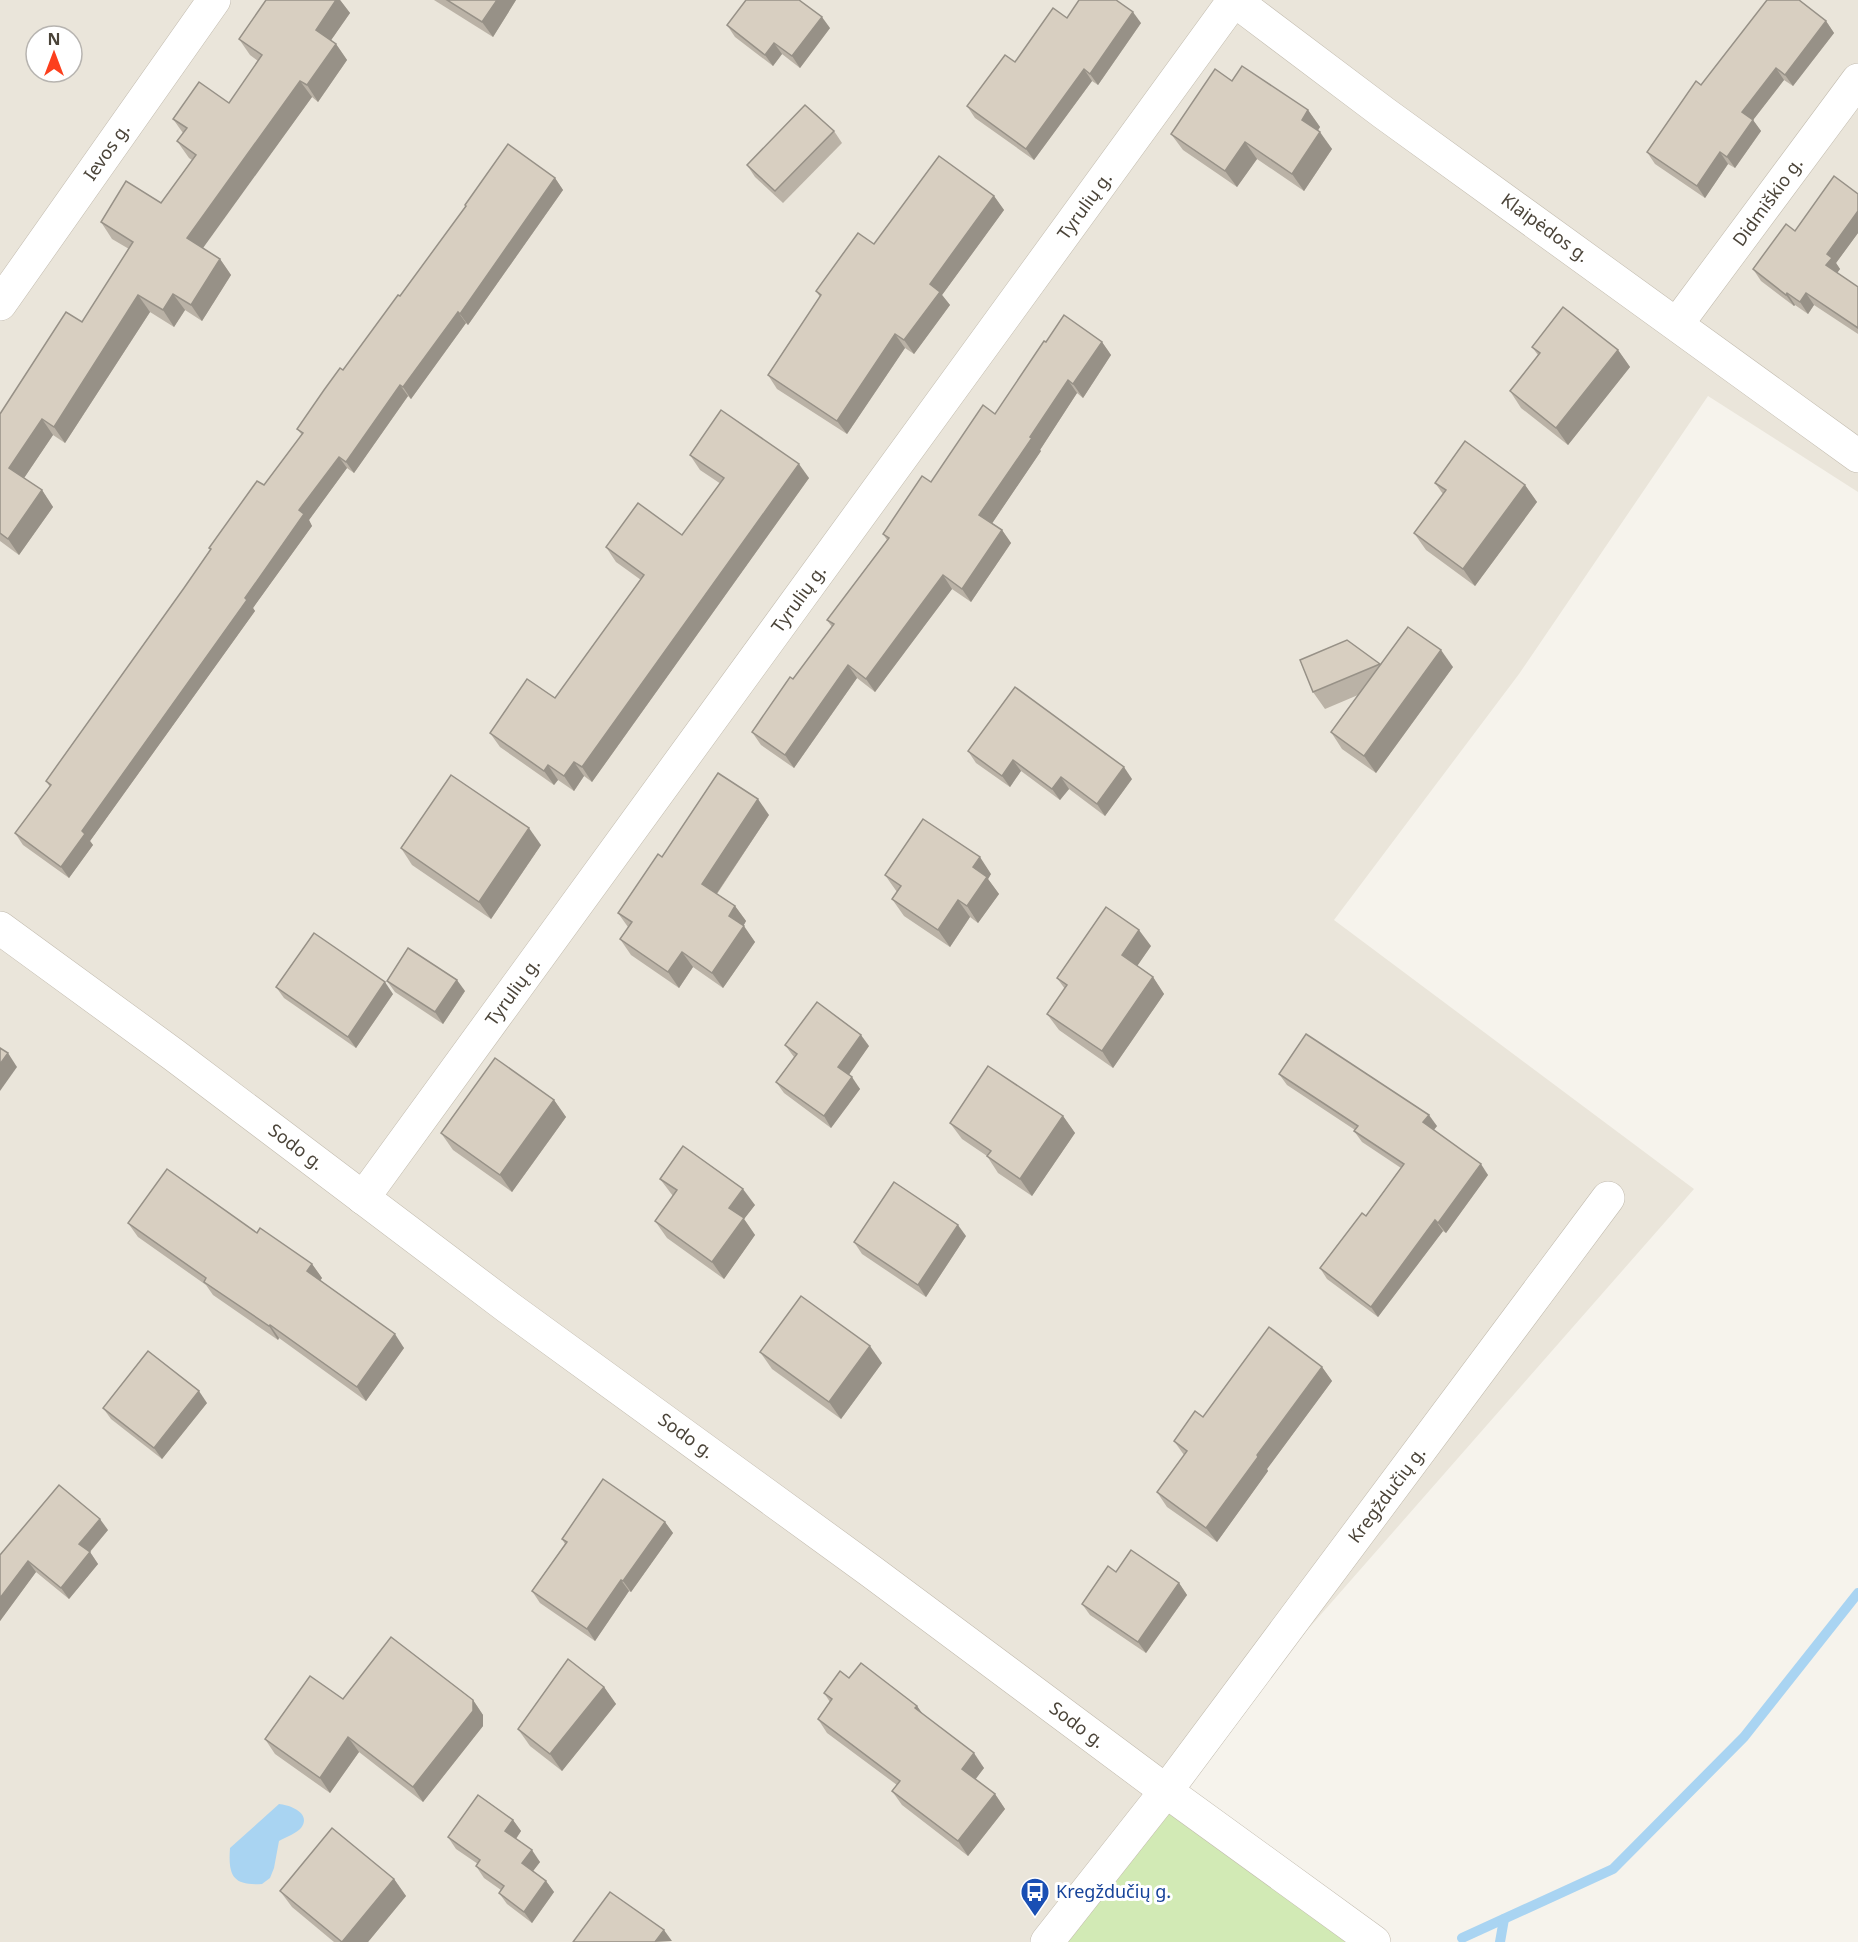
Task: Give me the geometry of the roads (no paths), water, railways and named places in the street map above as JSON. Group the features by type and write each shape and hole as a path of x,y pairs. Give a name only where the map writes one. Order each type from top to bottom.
{"street":[{"name":"Ievos g.","path":"0,304 214,0"},
{"name":"Klaipėdos g.","path":"1234,0 1384,113 1858,456"},
{"name":"Tyrulių g.","path":"363,1198 1234,0"},
{"name":"Didmiškio g.","path":"1677,324 1858,80"},
{"name":"Sodo g.","path":"0,928 174,1055 509,1308 1374,1942"},
{"name":"Kregždučių g.","path":"1047,1942 1167,1791 1608,1198"}],"water":[{"path":"279,1804 294,1808 302,1814 304,1823 301,1828 279,1841 270,1878 262,1884 239,1881 234,1877 230,1866 230,1848"}],"waterway":[{"path":"1462,1938 1613,1869 1744,1737 1858,1593"},
{"path":"1500,1942 1504,1919"}],"place":[{"name":"Kregždučių g.","path":"1035,1918"}]}
